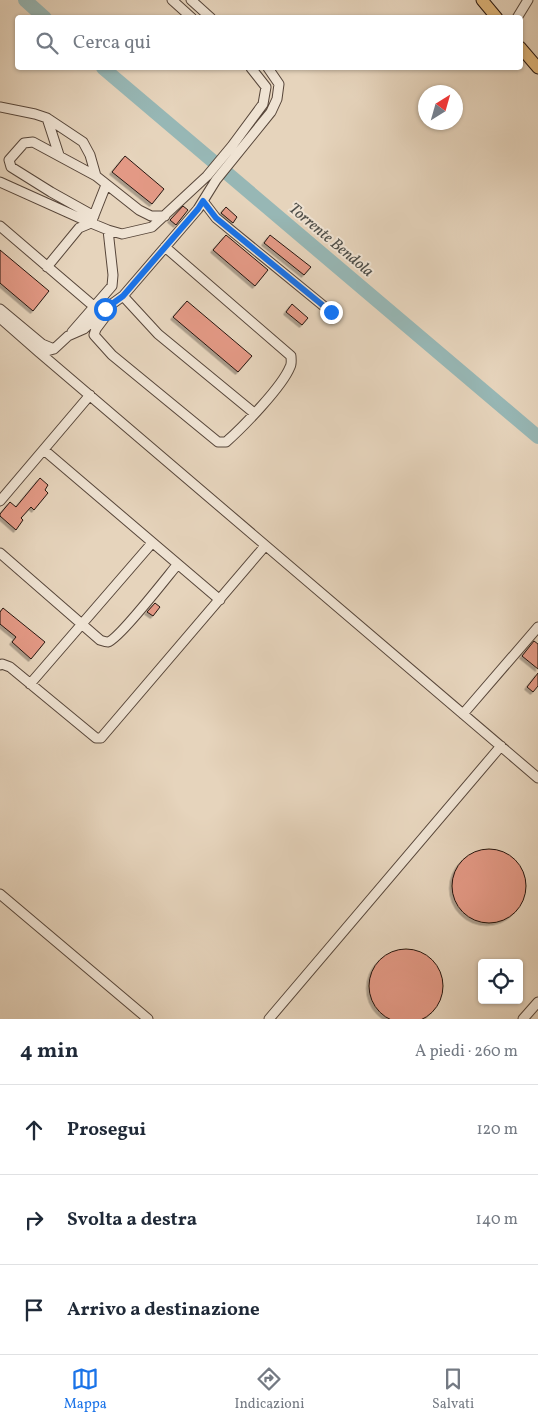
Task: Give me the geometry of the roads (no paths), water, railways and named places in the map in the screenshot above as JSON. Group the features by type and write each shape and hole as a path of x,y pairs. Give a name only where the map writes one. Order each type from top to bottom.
{"main road":[{"path":"482,0 494,15"},
{"path":"523,50 538,68"}],"street":[{"path":"172,0 189,15"},
{"path":"191,0 208,15"},
{"path":"519,15 528,0"},
{"path":"68,336 84,328 123,296 203,201 263,104 266,87 253,70"},
{"path":"165,216 151,216 139,210 96,176 33,142 24,143 9,160 11,167 108,230 122,234 152,227 165,216 179,200 236,148 271,112 277,99 279,84 269,70"},
{"path":"0,107 47,118 83,142 90,155 96,176"},
{"path":"47,118 59,155"},
{"path":"0,182 92,220"},
{"path":"47,267 79,228 92,220 106,185"},
{"path":"203,201 216,218 331,312"},
{"path":"0,226 90,304"},
{"path":"40,353 54,349 68,336 112,286 113,275 108,230"},
{"path":"114,304 96,329 94,335 112,355 218,442 226,442 280,383 292,366 290,356 165,247"},
{"path":"123,296 158,334 254,413"},
{"path":"0,309 42,344 54,349"},
{"path":"0,318 538,778"},
{"path":"0,501 90,395"},
{"path":"44,450 220,600"},
{"path":"30,684 152,543"},
{"path":"0,665 10,667 96,738 101,738 265,546"},
{"path":"0,553 81,624 105,642 122,630 178,565"},
{"path":"463,714 538,627"},
{"path":"268,1019 501,746"},
{"path":"0,894 148,1019"},
{"path":"523,1019 538,1002"}],"waterway":[{"name":"Torrente Bendola","path":"25,0 42,15"},
{"name":"Torrente Bendola","path":"105,70 538,437"}]}
